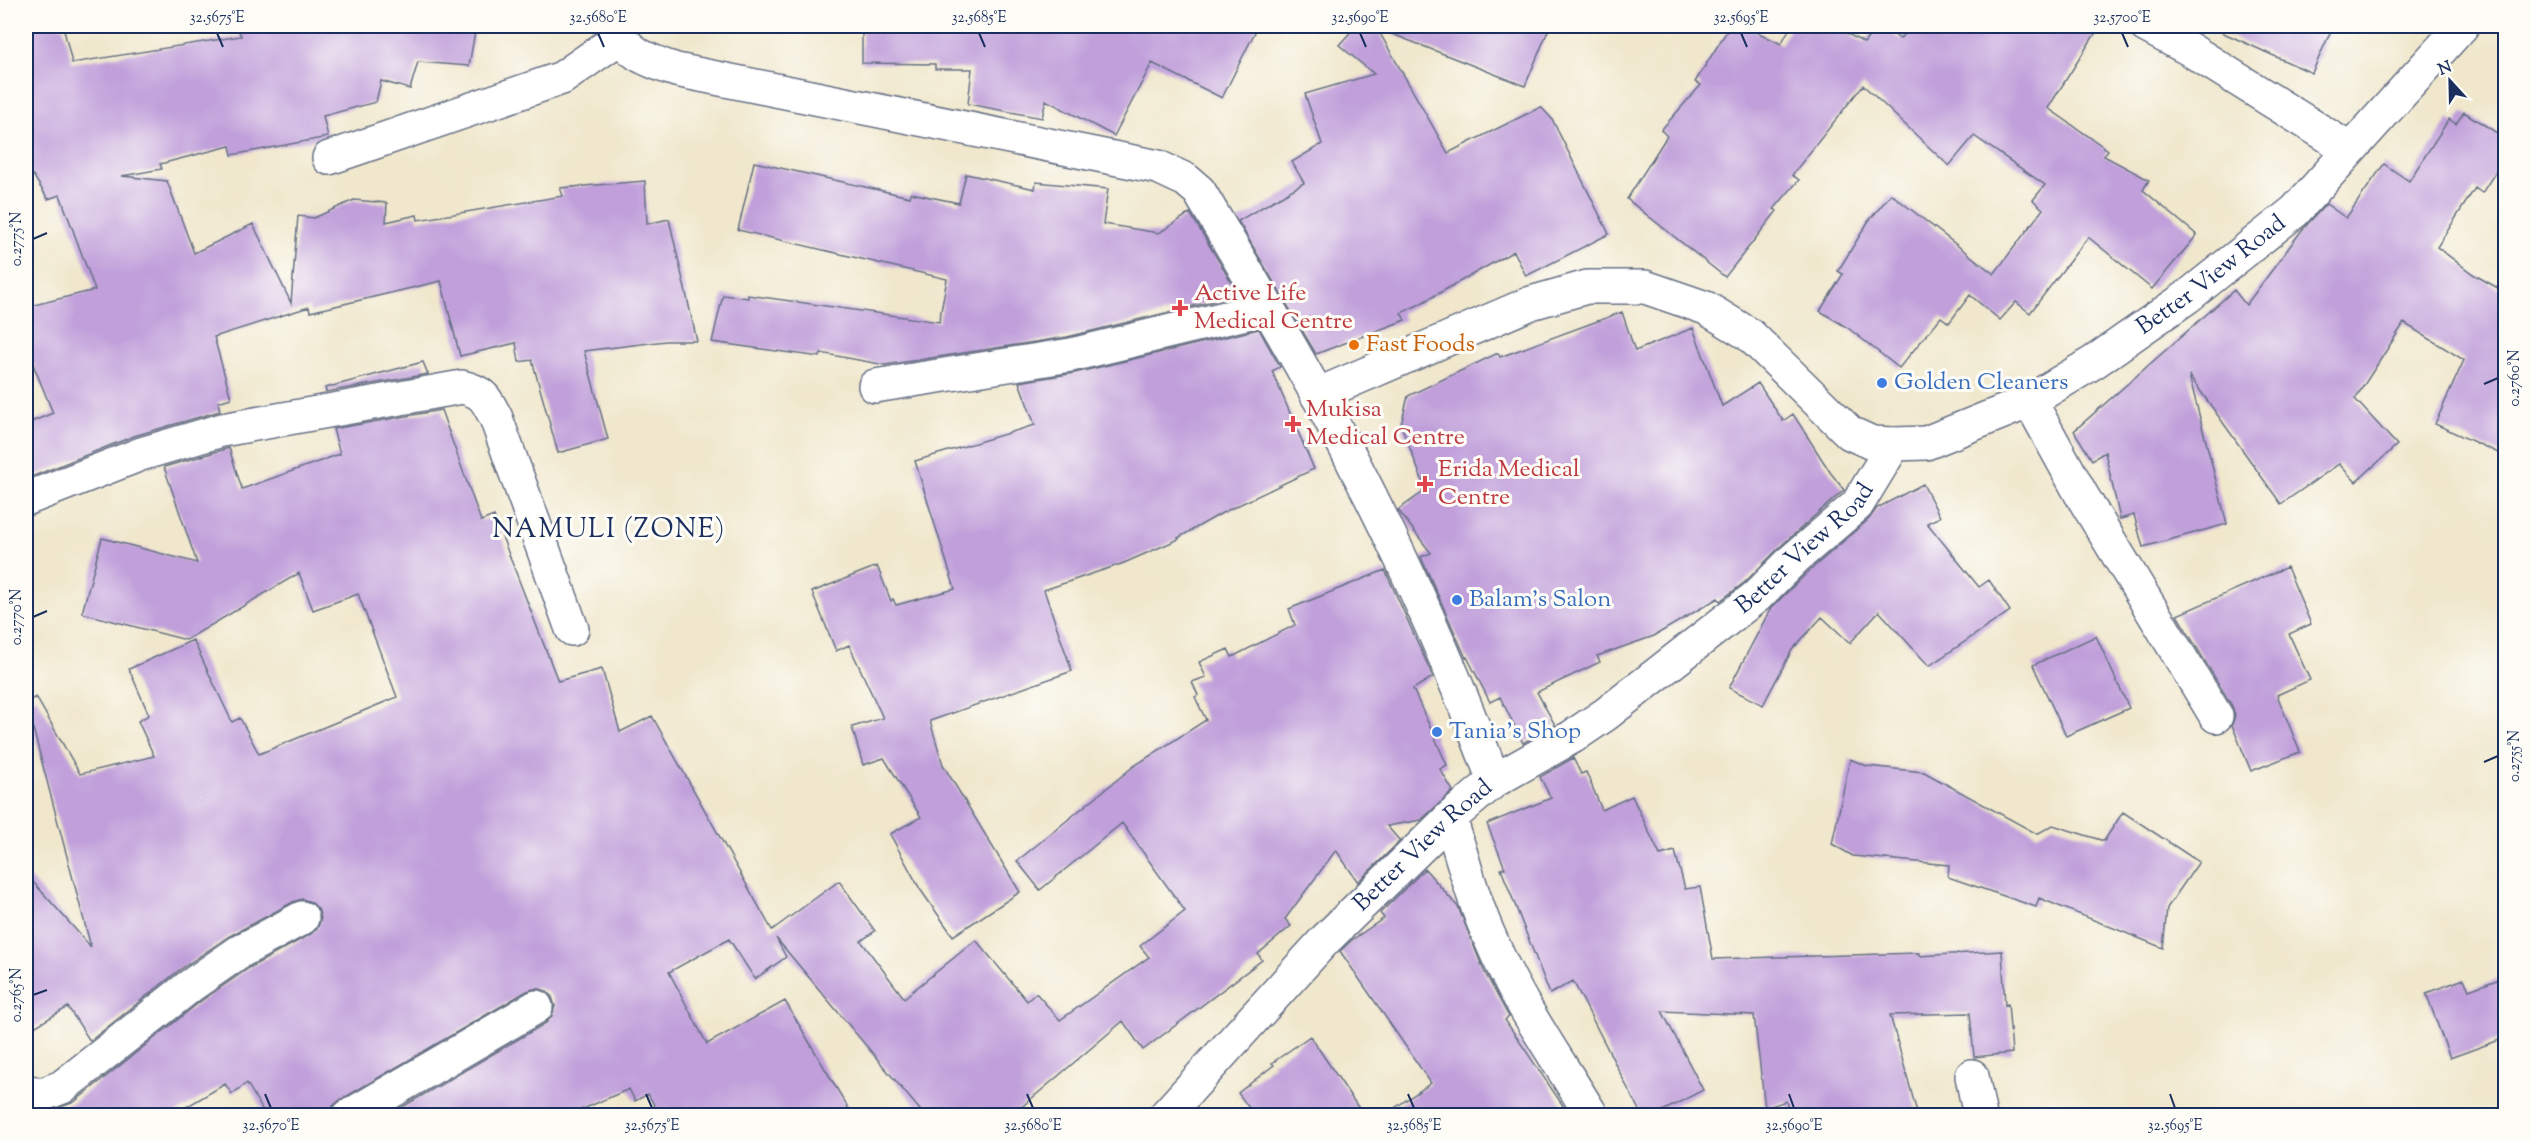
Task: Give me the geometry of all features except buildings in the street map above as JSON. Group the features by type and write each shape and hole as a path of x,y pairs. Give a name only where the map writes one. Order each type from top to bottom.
{"street":[{"path":"2146,26 2189,49 2349,149"},
{"name":"Better View Road","path":"1165,1116 1324,941 1450,818 1494,781 1572,737 1606,714 1757,596 1795,558 1857,505 1894,444 1926,443 2030,401 2094,362 2229,265 2295,211 2462,26"},
{"path":"329,158 562,78 616,32 640,57 676,70 1158,167 1186,180 1199,191 1317,395 1396,547 1461,691 1494,781"},
{"path":"1317,395 1531,303 1587,287 1645,287 1706,308 1750,335 1850,433 1872,443 1894,444"},
{"path":"875,386 1071,355 1267,308"},
{"path":"26,500 141,454 222,430 462,387 477,390 486,399 496,418 572,629"},
{"path":"2030,401 2080,494 2216,716"},
{"path":"1450,818 1472,890 1491,941 1523,1003 1592,1116"},
{"path":"26,1091 41,1095 62,1087 190,986 239,952 302,918"},
{"path":"349,1116 536,1007"},
{"path":"1972,1076 1980,1116"}],"place":[{"name":"Active Life Medical Centre","path":"1180,308"},
{"name":"Fast Foods","path":"1354,345"},
{"name":"Golden Cleaners","path":"1882,383"},
{"name":"Mukisa Medical Centre","path":"1293,424"},
{"name":"Erida Medical Centre","path":"1425,484"},
{"name":"Balam's Salon","path":"1457,600"},
{"name":"Tania's Shop","path":"1437,732"}],"district":[{"name":"NAMULI (ZONE)","path":"609,530"}]}
